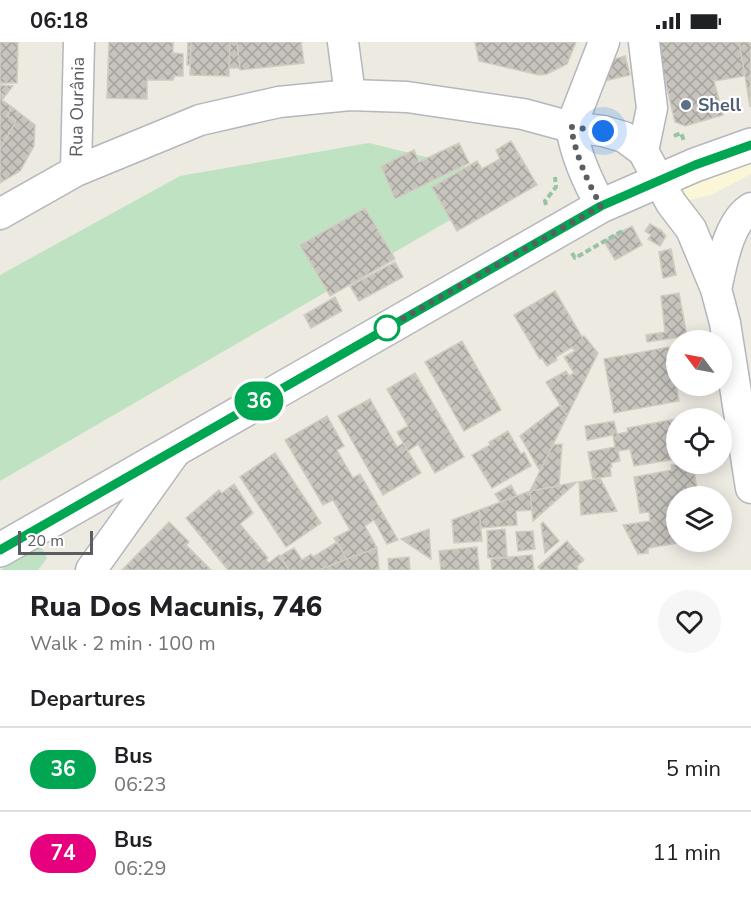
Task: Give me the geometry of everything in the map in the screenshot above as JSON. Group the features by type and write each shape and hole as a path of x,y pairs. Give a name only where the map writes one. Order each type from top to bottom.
{"main road":[{"path":"0,550 601,206 695,165 751,145"}],"street":[{"name":"Rua Ourânia","path":"76,171 79,42"},
{"path":"343,42 350,94"},
{"path":"601,206 585,176 571,127 604,42"},
{"path":"643,151 652,108 644,42"},
{"path":"0,214 76,171 200,120 279,102 350,94 407,97 486,107 624,137 643,151 671,203 691,229 716,289 725,323 751,488"},
{"path":"716,289 735,226 745,211 751,208"},
{"path":"91,570 179,447"}],"path":[{"path":"555,170 555,187 545,201 556,231"}],"shaded area":[{"path":"751,147 751,174 711,195 689,200 682,190 678,176"}],"green space":[{"path":"369,143 519,180 0,481 0,275 180,176"},
{"path":"41,546 47,558 38,570 0,570"}],"building":[{"path":"0,42 18,42 17,83 0,83"},
{"path":"109,42 173,42 173,53 183,54 183,76 174,76 173,80 147,80 147,99 107,98"},
{"path":"188,42 191,42 190,65 187,65"},
{"path":"191,42 230,42 229,76 190,75"},
{"path":"230,42 237,42 240,68 229,68"},
{"path":"237,42 301,42 304,63 240,70"},
{"path":"475,42 576,42 567,64 547,74 539,75 479,61"},
{"path":"656,42 739,42 745,76 714,81 723,115 685,126 675,122"},
{"path":"739,42 751,42 750,107 745,76"},
{"path":"625,56 630,75 604,81 605,62"},
{"path":"0,85 13,86 5,96 0,93"},
{"path":"0,93 5,96 2,100 12,107 7,116 16,121 0,149"},
{"path":"12,107 35,125 34,146 20,171 0,183 0,149 16,121 7,116"},
{"path":"511,141 537,185 457,231 432,187 477,161 482,169 500,159 496,150"},
{"path":"459,143 469,163 395,199 381,166 414,150 419,162"},
{"path":"365,208 395,259 330,296 300,245"},
{"path":"650,224 666,236 660,246 648,239 651,235 645,231"},
{"path":"632,226 642,245 615,260 604,241"},
{"path":"671,249 676,275 663,278 659,252"},
{"path":"395,262 403,277 359,301 350,286"},
{"path":"555,291 582,337 584,336 598,353 567,416 546,382 566,371 569,376 574,373 564,357 575,351 572,347 547,366 542,358 540,359 514,315"},
{"path":"679,293 686,330 666,330 666,339 647,342 646,335 665,332 661,296"},
{"path":"335,297 342,311 311,328 304,315"},
{"path":"462,341 501,410 464,431 425,362"},
{"path":"666,348 666,396 678,396 679,401 614,413 604,359"},
{"path":"415,373 464,457 435,473 418,444 408,451 397,432 408,426 387,389"},
{"path":"370,399 397,447 403,443 421,473 383,495 338,416"},
{"path":"560,405 567,416 540,471 520,436"},
{"path":"327,416 344,446 337,450 353,478 360,474 398,540 387,544 374,520 365,526 377,548 347,559 334,538 350,530 333,500 323,505 285,440"},
{"path":"614,421 617,434 628,432 627,428 666,421 666,461 634,466 630,449 618,451 620,461 611,463 611,476 593,479 588,452 615,447 613,435 587,440 585,426"},
{"path":"508,431 521,454 524,452 531,466 492,488 472,455"},
{"path":"562,444 559,486 530,491 553,445"},
{"path":"275,453 321,523 286,547 240,477"},
{"path":"666,471 666,474 695,474 696,486 666,486 666,545 648,548 648,553 638,554 623,525 650,521 649,512 640,513 634,477"},
{"path":"600,478 617,511 581,515 579,482"},
{"path":"577,482 533,521 530,491"},
{"path":"234,484 253,513 240,524 268,558 266,560 269,563 279,555 289,570 228,570 186,518 219,490 222,493"},
{"path":"511,485 517,496 500,502 495,494"},
{"path":"530,491 532,510 516,511 517,525 481,528 479,510"},
{"path":"479,510 482,541 454,543 452,520"},
{"path":"169,522 189,542 186,545 211,570 122,570"},
{"path":"543,522 559,541 545,553 541,524"},
{"path":"429,529 431,559 401,539"},
{"path":"505,529 507,557 488,558 487,531"},
{"path":"533,531 535,549 518,551 516,532"},
{"path":"567,541 584,560 577,566 578,570 541,570 538,567"},
{"path":"337,542 347,559 319,570 289,570 280,556 294,548 302,560 311,554 313,557"},
{"path":"477,547 479,570 441,570 439,551"},
{"path":"377,548 379,570 319,570 347,559"},
{"path":"532,555 534,570 492,570 491,559"},
{"path":"409,557 410,570 389,570 388,559"}],"bus line":[{"name":"36","path":"0,550 601,206 695,165 751,145"}],"place":[{"name":"Shell","path":"686,105"}],"route":[{"path":"387,328 381,331 601,206 585,176 571,127 603,131"}]}
